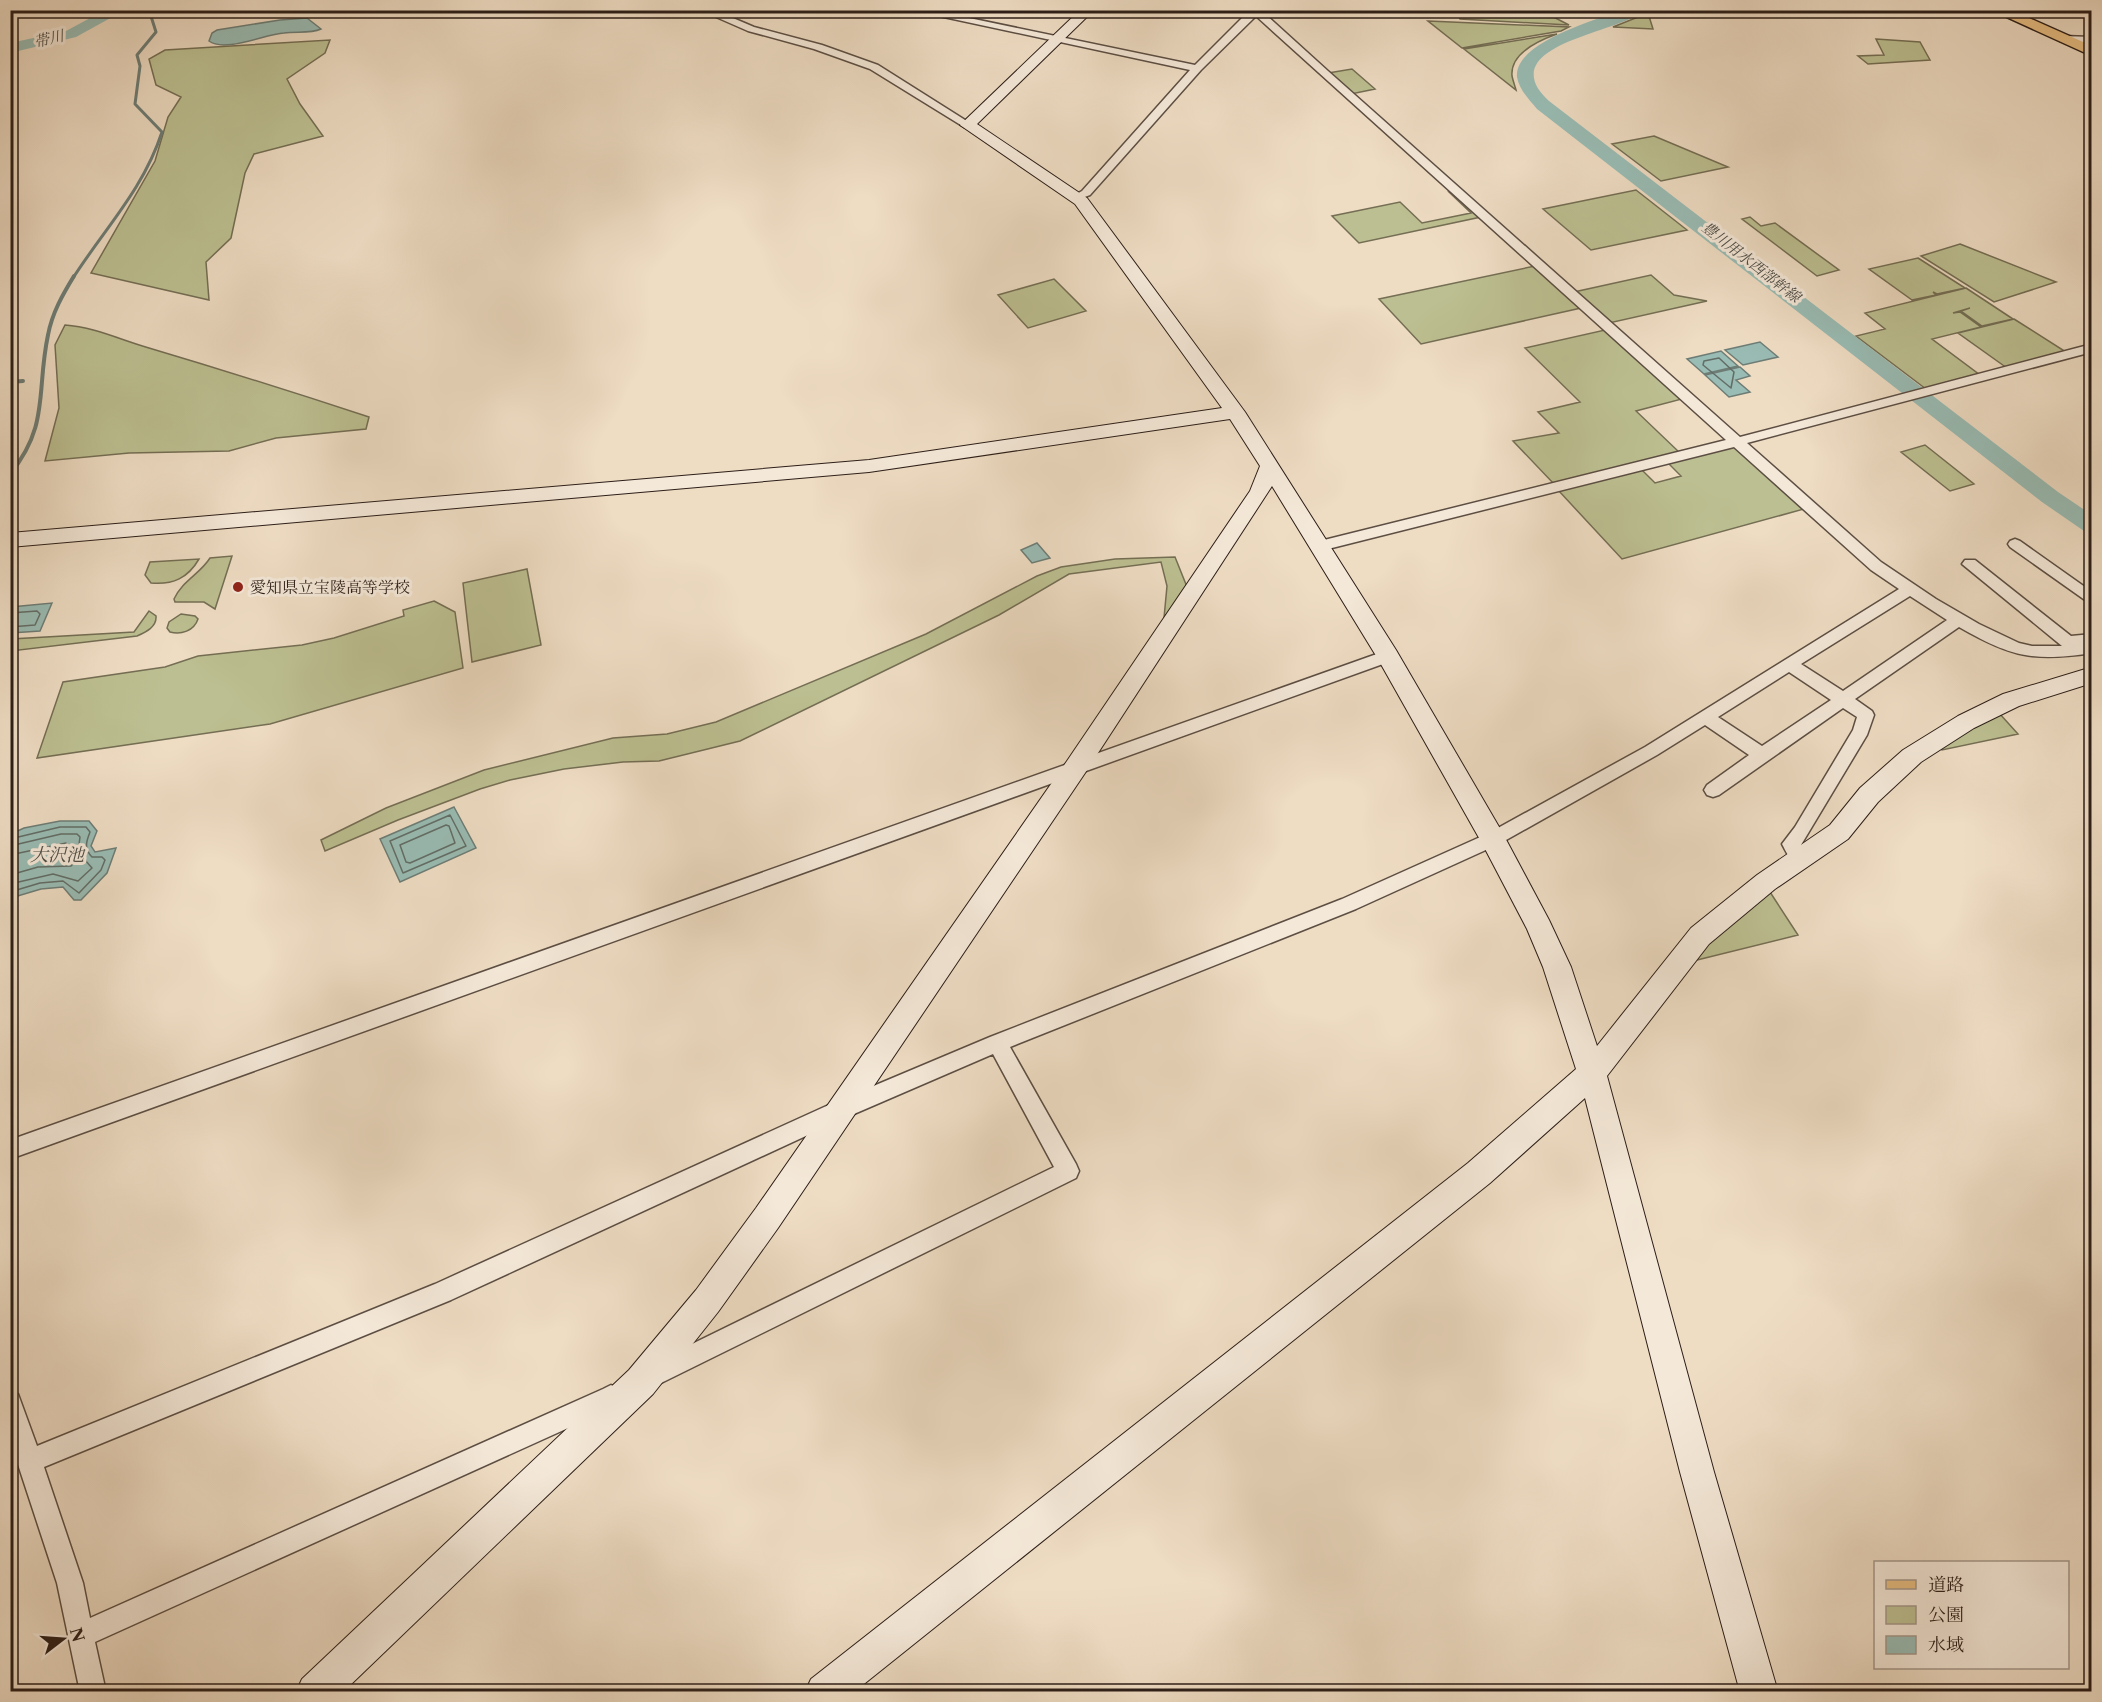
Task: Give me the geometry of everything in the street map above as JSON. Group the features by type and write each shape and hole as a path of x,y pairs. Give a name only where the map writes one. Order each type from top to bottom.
{"main road":[{"path":"1998,10 2091,52"}],"street":[{"path":"704,10 751,29 818,47 874,67 968,125 1077,197 1235,411 1270,466 1388,656 1493,839 1540,928 1557,967 1599,1097 1697,1472 1759,1692"},
{"path":"915,10 1197,68"},
{"path":"968,125 1059,41 1089,10"},
{"path":"1077,197 1086,193 1197,68 1257,10 1324,73 1876,566 1910,589 2001,642 2030,651 2059,652 2091,647"},
{"path":"2063,39 2091,40"},
{"path":"1320,546 1735,442 2091,348"},
{"path":"10,540 869,466 1235,411"},
{"path":"315,1692 640,1382 733,1264 1076,767 1260,491 1270,466"},
{"path":"2015,544 2091,600"},
{"path":"1970,564 2068,642 2091,638"},
{"path":"29,1461 443,1292 840,1110 997,1043 1349,904 1493,839 1651,751 1910,589"},
{"path":"1713,790 1960,619"},
{"path":"10,1150 1388,656"},
{"path":"1789,664 1866,715 1861,730 1801,832 1791,844 1801,860"},
{"path":"824,1692 1479,1173 1591,1074 1700,936 1758,889 1839,832 1869,795 1905,762 1930,743 2011,700 2091,675"},
{"path":"1705,717 1762,755"},
{"path":"82,1635 599,1403 1068,1172 997,1043"},
{"path":"10,1402 53,1527 82,1635 93,1692"}],"green space":[{"path":"1457,11 1542,11 1569,25 1460,19"},
{"path":"1648,13 1653,29 1613,27"},
{"path":"1428,21 1569,27 1561,31 1462,48"},
{"path":"1557,34 1521,54 1513,68 1512,76 1516,90 1464,49"},
{"path":"1876,39 1920,42 1930,60 1868,64 1858,56 1884,55"},
{"path":"330,40 325,53 287,79 300,104 323,136 254,154 245,173 231,238 206,262 209,300 91,273 155,161 168,117 181,97 156,85 149,59 165,50"},
{"path":"1352,69 1375,89 1351,94 1328,73"},
{"path":"1654,136 1728,167 1661,181 1612,144"},
{"path":"1636,190 1687,230 1591,250 1543,209"},
{"path":"1449,192 1452,192 1481,217 1359,243 1332,216 1400,202 1422,223 1471,213"},
{"path":"1750,217 1761,226 1775,223 1839,270 1817,276 1742,219"},
{"path":"1960,244 2056,282 1994,302 1921,256"},
{"path":"1918,258 1965,288 1937,294 1933,292 1936,295 1912,300 1869,269"},
{"path":"1535,266 1581,308 1421,344 1379,299"},
{"path":"1651,275 1674,295 1707,301 1609,323 1574,292"},
{"path":"1054,279 1086,311 1028,328 998,295"},
{"path":"1966,288 2013,319 1982,326 1961,311 1970,308 1953,313 1960,312 1981,327 1932,339 1980,375 1926,389 1856,336 1885,329 1865,313"},
{"path":"2014,319 2066,352 2007,368 1958,333"},
{"path":"65,325 97,331 369,417 366,429 276,438 229,451 129,453 45,461 59,408 55,345"},
{"path":"1605,330 1682,399 1636,411 1679,452 1554,484 1513,441 1559,433 1538,412 1580,402 1525,348"},
{"path":"1733,445 1804,509 1622,559 1558,490 1641,469 1655,483 1681,476 1667,462"},
{"path":"1925,445 1974,484 1950,491 1901,452"},
{"path":"232,556 215,609 204,602 175,602 177,593 210,558"},
{"path":"1175,557 1187,587 1164,618 1167,586 1161,562 1069,574 999,615 740,741 659,761 623,762 564,769 510,780 398,820 325,851 321,840 386,808 484,770 613,738 667,734 716,722 926,634 1037,576 1061,567 1115,559"},
{"path":"199,559 190,571 173,581 151,583 145,575 150,562"},
{"path":"527,569 541,645 472,662 463,583"},
{"path":"434,601 455,612 463,668 270,724 37,758 63,682 165,667 198,656 302,645 334,638 404,616 403,610"},
{"path":"149,611 156,616 155,623 147,631 137,636 11,651 11,639 134,632"},
{"path":"181,614 195,616 198,619 187,631 170,632 167,628 169,622"},
{"path":"1999,713 2018,734 1942,750 1940,747"},
{"path":"1770,892 1798,935 1693,961 1708,940"}],"water":[{"path":"307,18 321,29 276,34 235,44 216,44 209,41 212,33 217,30"},
{"path":"1760,342 1778,357 1743,365 1725,350"},
{"path":"1721,351 1738,366 1704,374 1687,359"},
{"path":"1740,367 1750,376 1736,380 1750,392 1729,397 1705,375"},
{"path":"1037,543 1050,558 1032,563 1021,550"},
{"path":"52,603 40,631 11,633 11,607"},
{"path":"454,807 476,848 400,882 380,839"},
{"name":"大沢池","path":"60,821 89,821 97,831 91,846 95,852 116,848 107,873 81,900 74,900 63,887 41,889 11,898 11,834 24,828"}],"waterway":[{"name":"帯川","path":"10,48 71,34 118,10"},
{"path":"73,278 145,172 162,132 135,104 140,66 137,55 156,32 149,10"},
{"name":"豊川用水西部幹線","path":"1637,10 1544,49 1527,67 1526,78 1530,90 1543,105 2050,497 2092,526"},
{"path":"10,474 23,456 31,439 40,407 45,355 52,319 74,276"},
{"path":"10,382 23,381"}],"place":[{"name":"愛知県立宝陵高等学校","path":"238,587"}]}
